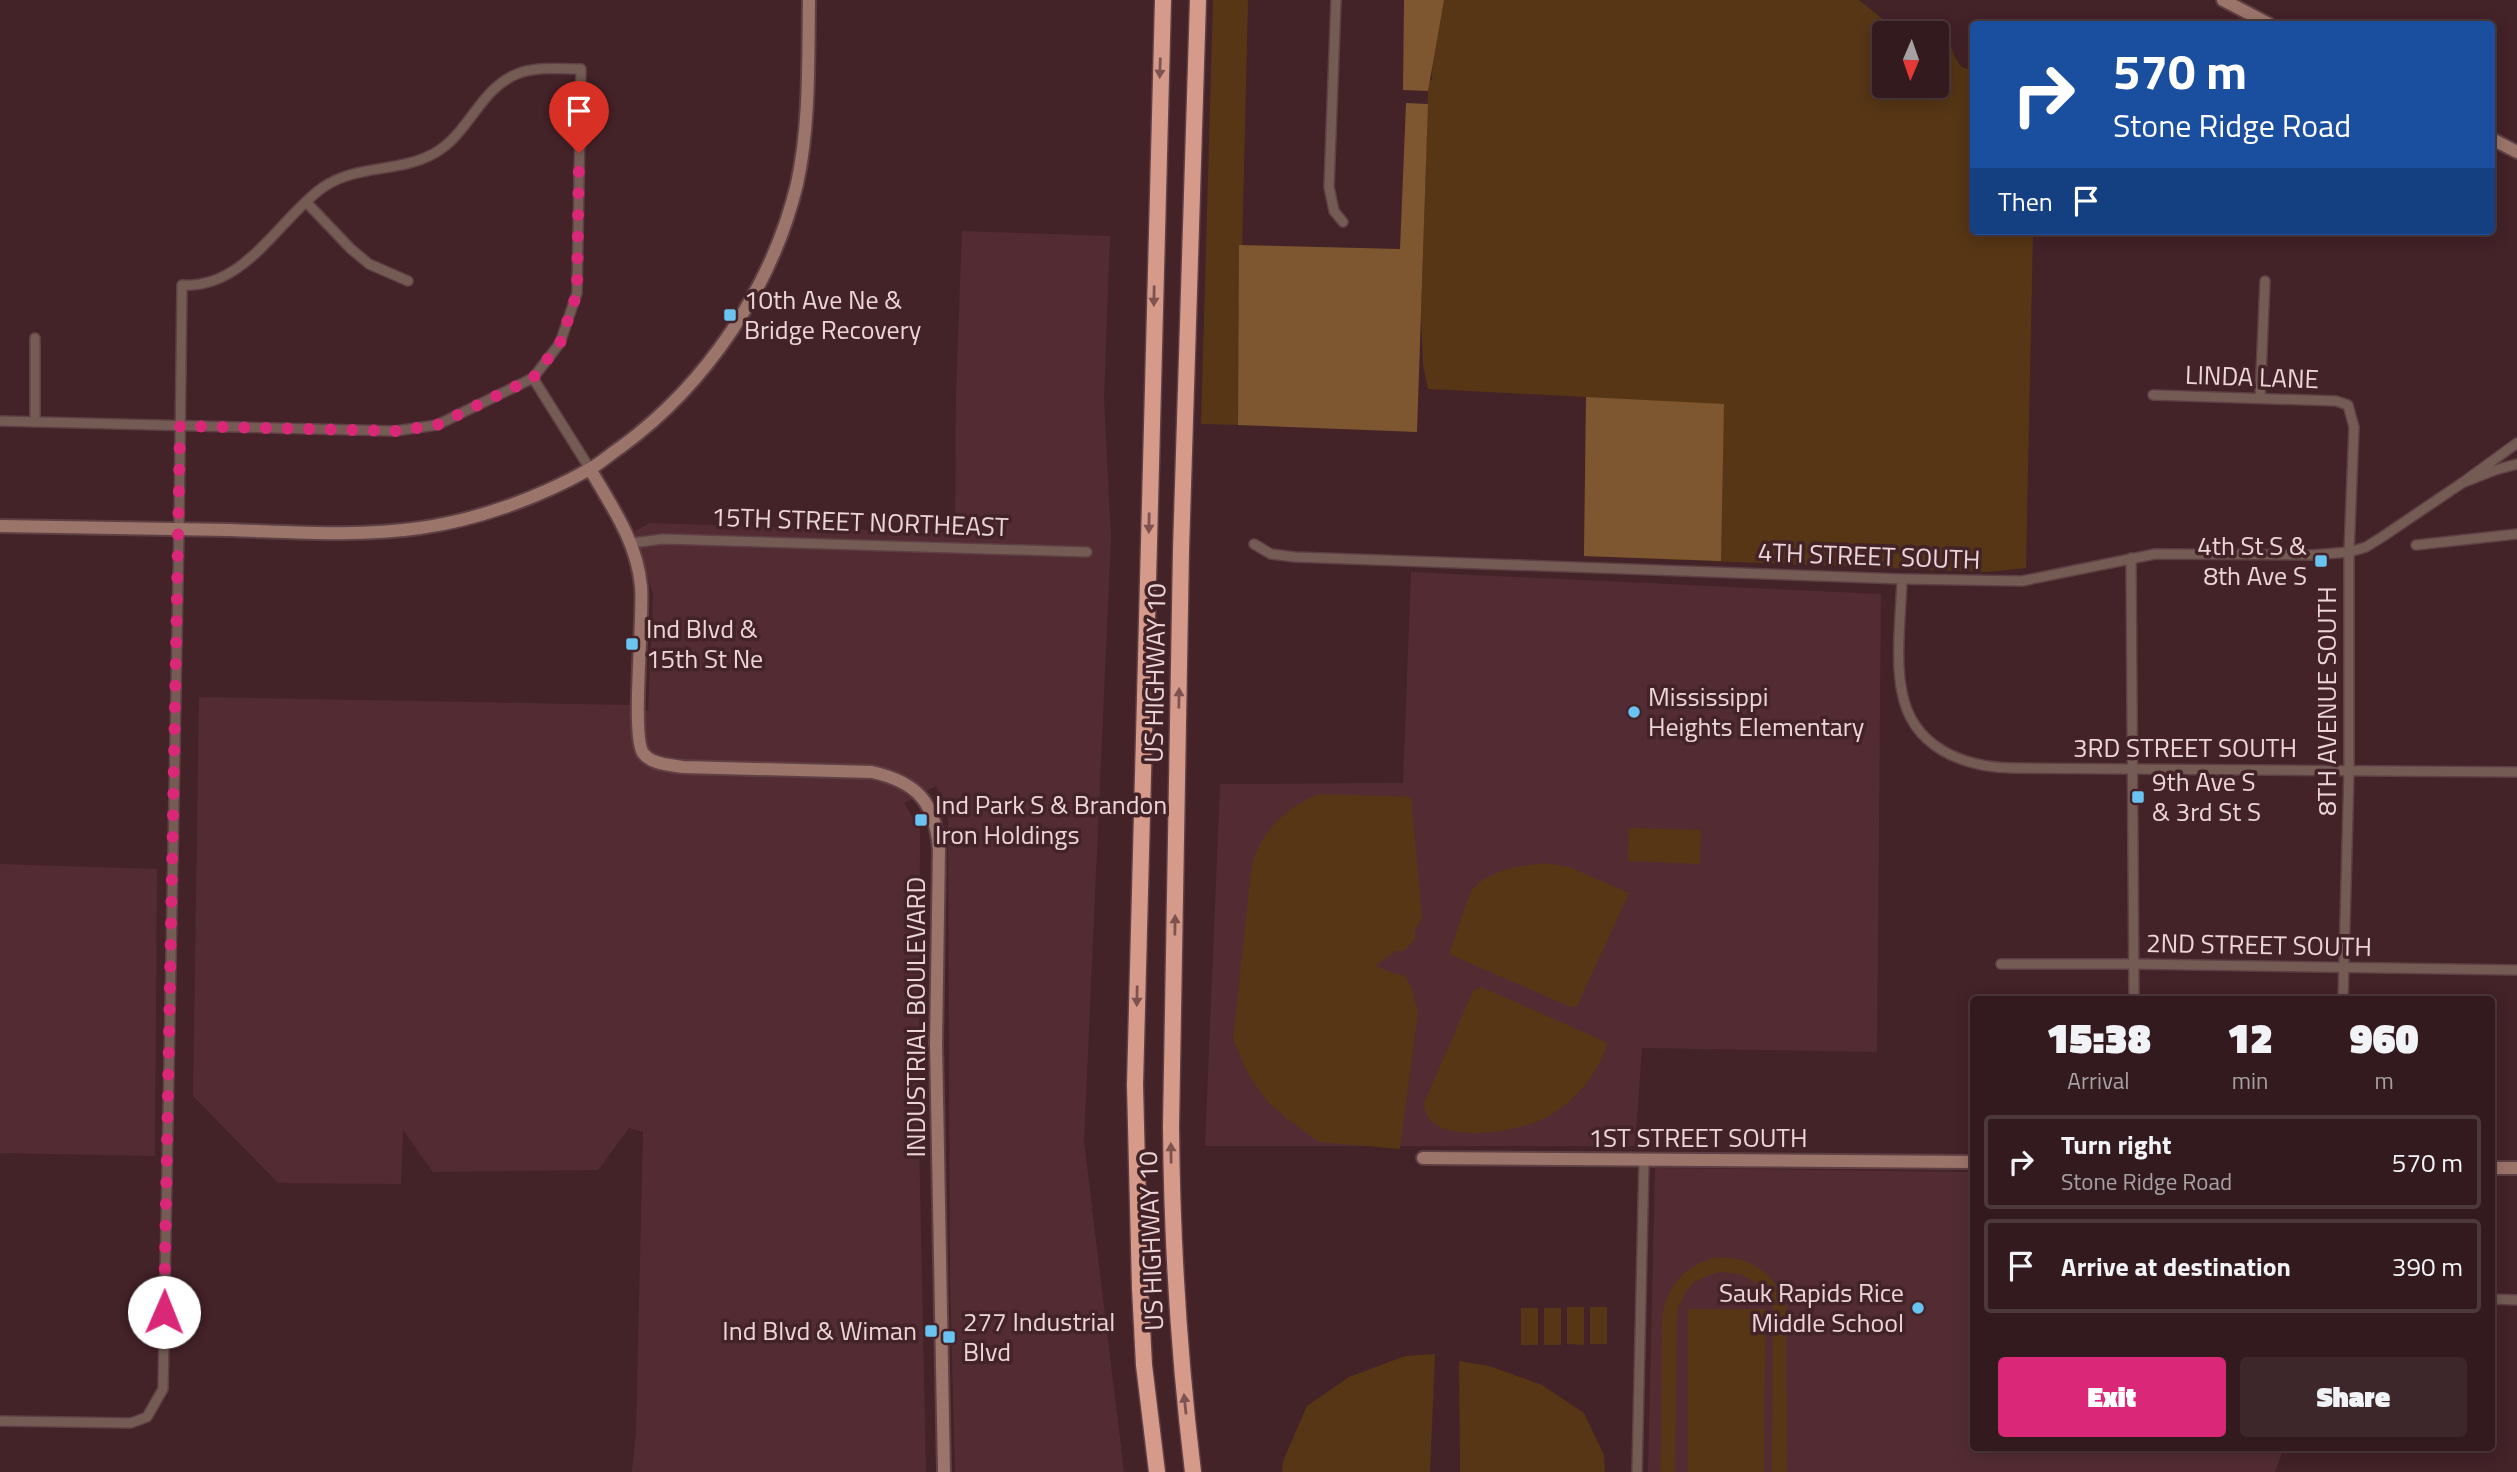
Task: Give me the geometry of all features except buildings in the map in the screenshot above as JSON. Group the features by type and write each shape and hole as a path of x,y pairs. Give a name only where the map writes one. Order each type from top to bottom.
{"highway":[{"name":"US HIGHWAY 10","path":"1157,1472 1144,1365 1137,1222 1135,1085 1163,0"},
{"name":"US HIGHWAY 10","path":"1193,1472 1177,1311 1171,1127 1181,564 1198,0"}],"street":[{"path":"0,526 343,534 421,528 464,519 544,491 590,469 657,418 685,389 733,331 759,285 787,215 803,149 808,88 809,0"},
{"path":"1336,0 1329,187 1334,211 1343,222"},
{"path":"2223,0 2263,21"},
{"path":"0,421 180,426 395,431 437,425 533,378 560,343 577,293 581,69 519,73 499,83 452,142 433,155 409,164 360,170 339,177 306,202 241,267 199,286 182,285 180,426 179,529 163,1389 147,1417 131,1423 0,1421"},
{"path":"2495,141 2517,152"},
{"path":"306,202 369,264 408,281"},
{"path":"2260,398 2265,281"},
{"path":"35,338 35,422"},
{"name":"INDUSTRIAL BOULEVARD","path":"533,378 632,543 641,586 638,728 643,752 652,760 682,767 872,772 909,785 922,796 932,812 937,830 939,859 936,1044 944,1472"},
{"name":"LINDA LANE","path":"2153,395 2336,401 2348,405"},
{"name":"8TH AVENUE SOUTH","path":"2343,996 2354,427 2348,405"},
{"name":"4TH STREET SOUTH","path":"1254,544 1271,554 1295,557 2022,581 2131,558 2193,553 2312,555 2350,552 2366,547 2382,537 2517,443"},
{"name":"4TH STREET SOUTH","path":"2462,483 2517,464"},
{"path":"2416,545 2517,534"},
{"name":"15TH STREET NORTHEAST","path":"632,543 663,539 1087,552"},
{"path":"2131,558 2134,996"},
{"name":"3RD STREET SOUTH","path":"1902,579 1902,694 1912,720 1941,750 1956,759 1991,768 2517,772"},
{"name":"2ND STREET SOUTH","path":"2001,964 2517,970"},
{"name":"1ST STREET SOUTH","path":"1423,1158 1970,1162"},
{"path":"1637,1472 1644,1161"},
{"path":"2495,1168 2517,1168"},
{"path":"2495,1299 2517,1300"}],"shaded area":[{"path":"1213,0 1248,0 1238,425 1201,424"},
{"path":"1404,0 1444,0 1428,91 1403,90"},
{"path":"1433,0 1859,0 1884,20 1894,21 1872,21 1872,98 1950,98 1950,44 1959,64 1970,69 1970,235 2033,235 2026,568 1988,572 1584,556 1586,397 1428,389 1423,365 1421,317 1429,80 1432,80"},
{"path":"1406,103 1428,104 1417,432 1238,425 1239,245 1400,249"},
{"path":"962,231 1110,236 1104,398 1111,538 1084,1141 1124,1472 955,1472 950,1279 948,813 936,786 904,803 920,829 919,1137 926,1472 632,1472 636,1431 643,1132 629,1128 598,1170 433,1172 403,1130 401,1184 278,1183 193,1096 199,697 629,705 648,711 653,595 635,531 650,523 955,533 956,393"},
{"path":"1586,397 1724,404 1721,561 1584,556"},
{"path":"1411,572 1881,594 1877,1052 1642,1048 1635,1146 1205,1146 1220,784 1403,783"},
{"path":"1319,794 1411,797 1422,918 1415,930 1415,939 1404,951 1396,951 1375,966 1404,975 1418,1011 1400,1149 1319,1142 1268,1102 1244,1065 1233,1039 1252,864 1262,841 1277,821 1296,806"},
{"path":"1629,828 1701,830 1700,864 1628,861"},
{"path":"1544,863 1569,867 1629,893 1577,1006 1571,1007 1449,954 1471,891 1478,884 1504,870"},
{"path":"0,864 157,869 155,1156 0,1153"},
{"path":"1481,987 1608,1043 1592,1076 1584,1086 1567,1103 1547,1117 1517,1128 1476,1133 1457,1132 1440,1127 1429,1117 1424,1103 1473,991"},
{"path":"1655,1168 1970,1172 1970,1451 2283,1451 2275,1472 1648,1472"},
{"path":"1714,1258 1738,1259 1758,1268 1774,1283 1786,1304 1787,1472 1772,1472 1773,1308 1758,1284 1741,1274 1720,1272 1693,1283 1678,1308 1675,1472 1661,1472 1662,1316 1668,1295 1679,1279 1694,1266"},
{"path":"1567,1307 1584,1307 1584,1345 1567,1344"},
{"path":"1590,1307 1607,1307 1607,1344 1590,1344"},
{"path":"1521,1308 1538,1308 1538,1345 1521,1345"},
{"path":"1544,1308 1561,1308 1561,1345 1544,1345"},
{"path":"1688,1309 1765,1309 1764,1472 1688,1472"},
{"path":"1435,1354 1430,1472 1282,1472 1283,1461 1307,1406 1349,1377 1405,1356"},
{"path":"1459,1361 1489,1366 1542,1385 1584,1413 1604,1455 1605,1472 1460,1472"}],"place":[{"name":"10th Ave Ne & Bridge Recovery","path":"730,315"},
{"name":"4th St S & 8th Ave S","path":"2321,561"},
{"name":"Ind Blvd & 15th St Ne","path":"632,644"},
{"name":"Mississippi Heights Elementary","path":"1634,712"},
{"name":"9th Ave S & 3rd St S","path":"2138,797"},
{"name":"Ind Park S & Brandon Iron Holdings","path":"921,820"},
{"name":"Sauk Rapids Rice Middle School","path":"1918,1308"},
{"name":"Ind Blvd & Wiman","path":"931,1331"},
{"name":"277 Industrial Blvd","path":"949,1337"}],"route":[{"path":"164,1312 180,426 395,431 437,425 533,378 560,343 577,293 579,153"}]}
